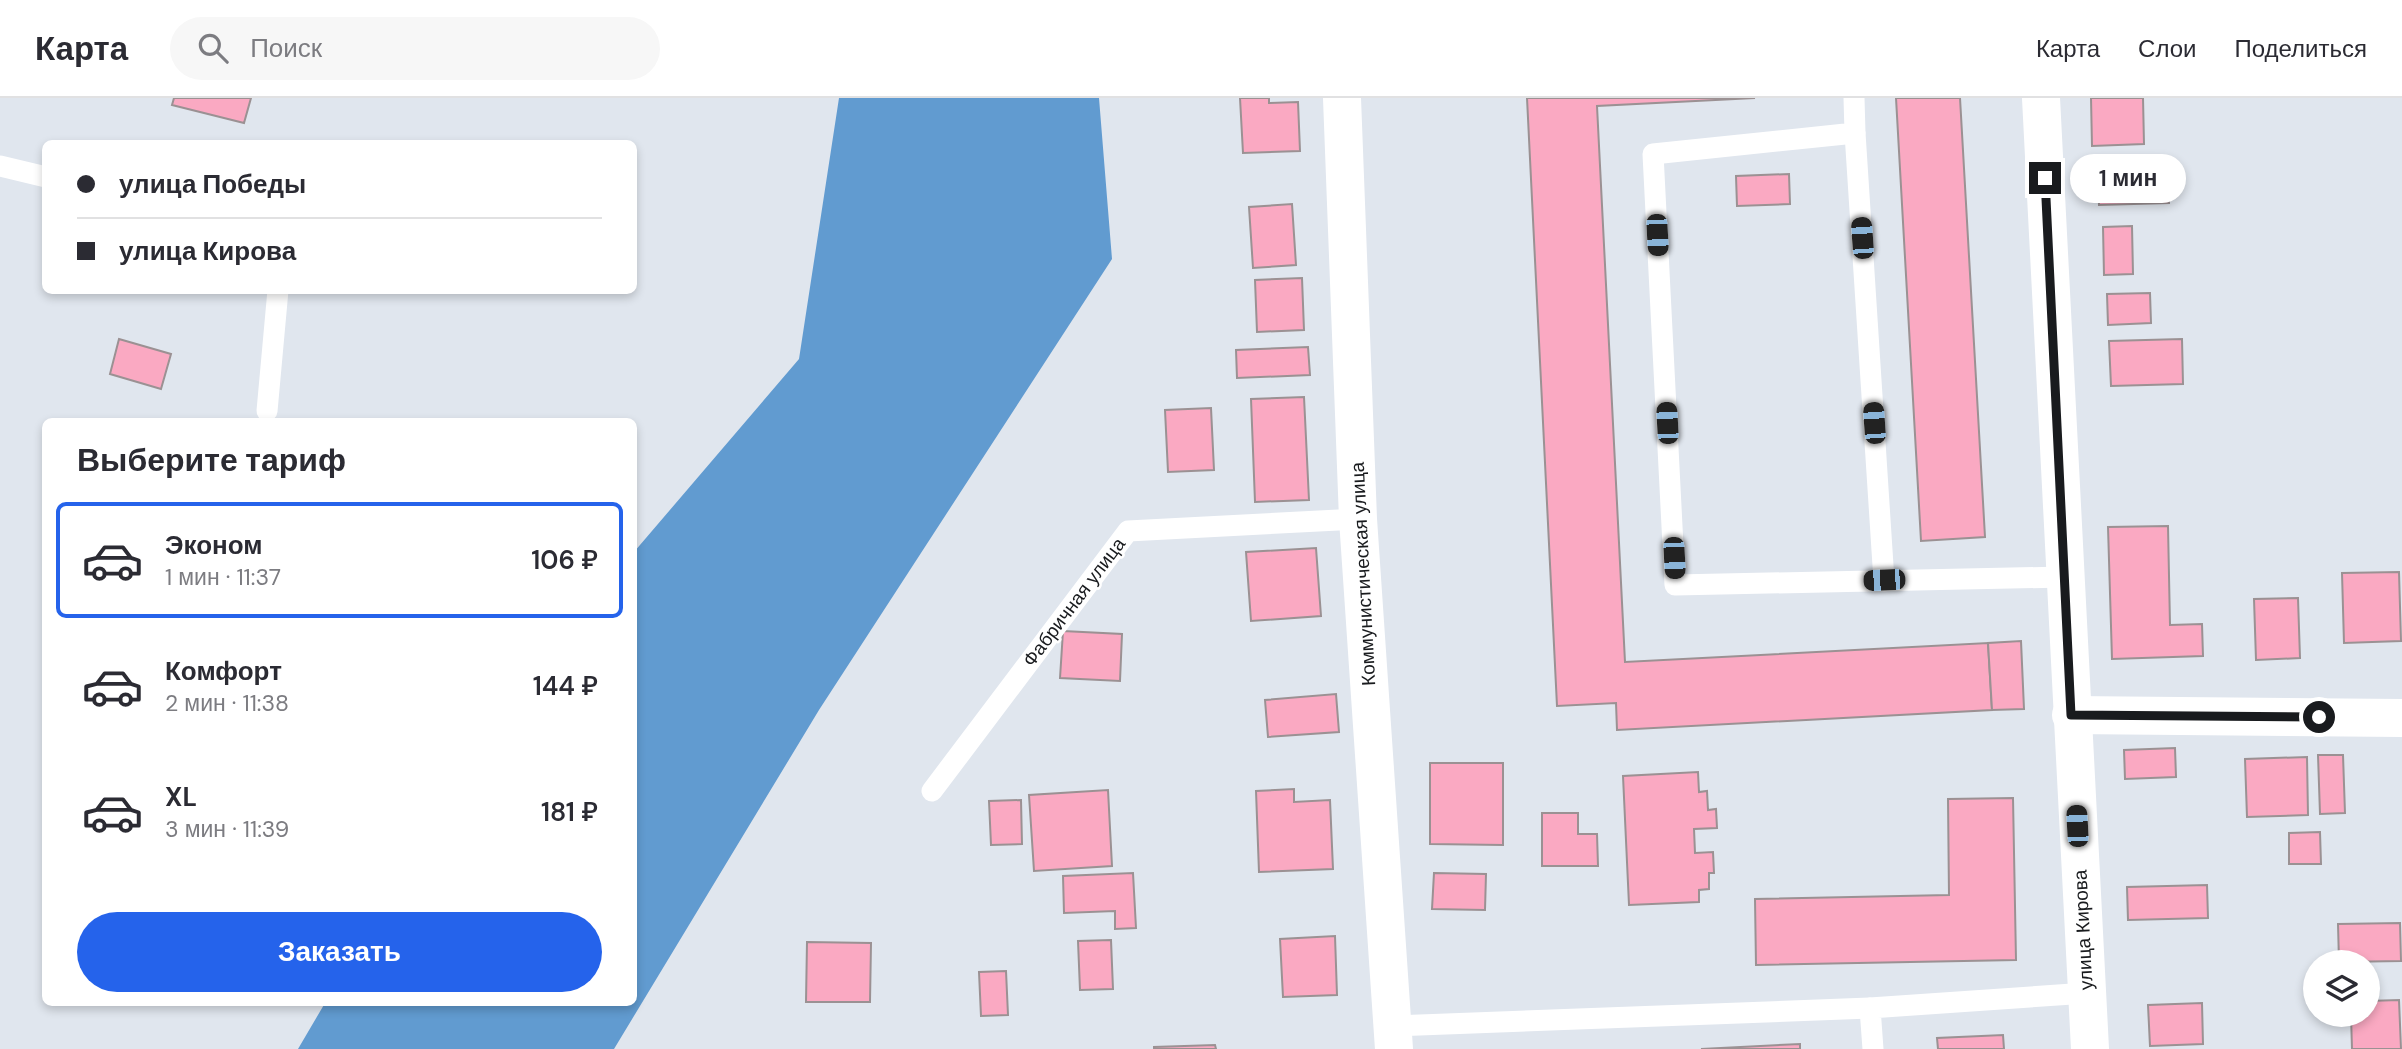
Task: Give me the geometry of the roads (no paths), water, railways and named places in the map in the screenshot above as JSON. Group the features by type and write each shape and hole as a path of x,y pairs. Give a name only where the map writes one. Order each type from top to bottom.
{"street":[{"name":"Коммунистическая улица","path":"1342,98 1358,519 1394,1038"},
{"name":"улица Кирова","path":"2041,98 2090,1049"},
{"path":"2071,715 2402,718"}],"lane":[{"path":"1854,98 1884,580"},
{"path":"1855,133 1653,154 1675,585 2064,577"},
{"path":"0,166 42,176"},
{"path":"267,411 278,294"},
{"name":"Фабричная улица","path":"932,791 1128,531 1358,519"},
{"path":"1394,1038 2087,993"},
{"path":"1870,1008 1873,1049"}],"water":[{"path":"839,98 1099,98 1112,259 819,710 614,1049 298,1049 323,1006 637,1006 637,548 799,359"}]}
